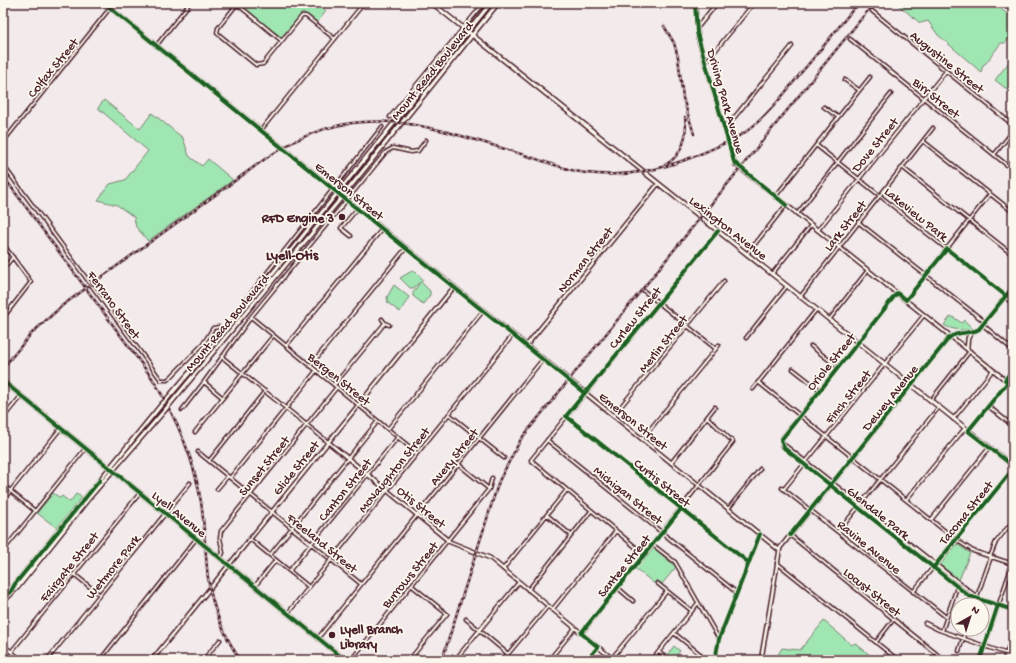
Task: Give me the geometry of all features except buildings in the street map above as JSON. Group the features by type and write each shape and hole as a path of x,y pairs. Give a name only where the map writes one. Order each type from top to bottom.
{"main road":[{"name":"Lexington Avenue","path":"432,3 939,407 1013,468"},
{"name":"Mount Read Boulevard","path":"3,602 15,584 111,469 162,404 225,332 490,3"},
{"name":"Mount Read Boulevard","path":"111,469 165,410 235,328 498,3"},
{"path":"222,343 225,332 235,328"},
{"name":"Lyell Avenue","path":"3,381 345,660"}],"street":[{"name":"Emerson Street","path":"104,3 779,550"},
{"name":"Colfax Street","path":"3,142 114,3"},
{"path":"156,46 190,3"},
{"path":"261,131 364,3"},
{"name":"Mount Read Boulevard","path":"390,117 484,3"},
{"name":"Driving Park Avenue","path":"695,3 697,28 724,130 735,164 1013,386"},
{"path":"697,28 717,3"},
{"path":"706,62 754,3"},
{"path":"282,41 237,4 218,28 217,33 256,66 260,66 282,41 301,17 305,16 335,39"},
{"name":"Augustine Street","path":"872,11 1013,125"},
{"name":"Birr Street","path":"850,39 1013,170"},
{"path":"724,130 792,46"},
{"name":"Mount Read Boulevard","path":"448,47 448,55"},
{"name":"Dove Street","path":"818,230 858,178 946,71"},
{"path":"776,196 870,77"},
{"path":"845,80 859,90"},
{"path":"796,214 891,94"},
{"path":"824,107 838,117"},
{"name":"Mount Read Boulevard","path":"242,311 244,302 382,128"},
{"name":"Lark Street","path":"800,297 933,128"},
{"path":"994,155 1013,131"},
{"name":"Mount Read Boulevard","path":"182,410 251,317 346,200 389,150 394,148 415,152 420,150 426,140"},
{"path":"923,140 1013,212"},
{"name":"Lakeview Park","path":"816,145 947,249 1013,304"},
{"name":"Ferrano Street","path":"3,165 161,380 167,380 171,377 203,344 213,328 219,327 225,332"},
{"path":"902,167 1013,255"},
{"name":"Norman Street","path":"526,346 658,184"},
{"path":"906,300 990,194"},
{"path":"747,254 786,205"},
{"path":"351,236 341,228 357,209"},
{"path":"858,222 926,275 1013,350"},
{"path":"772,274 811,225"},
{"path":"286,346 382,229"},
{"name":"Curlew Street","path":"566,491 531,460 584,393 718,231"},
{"path":"3,244 31,282 3,318"},
{"path":"310,366 406,248"},
{"path":"3,269 13,257"},
{"path":"829,320 868,270"},
{"name":"Merlin Street","path":"613,416 724,281"},
{"path":"746,338 787,286"},
{"name":"Glide Street","path":"152,660 454,287"},
{"path":"967,348 968,338 972,332 984,324 1013,287"},
{"path":"644,292 716,349"},
{"name":"Oriole Street","path":"781,442 782,438 800,415 897,294"},
{"path":"752,389 816,310"},
{"path":"388,429 483,311"},
{"name":"Finch Street","path":"783,488 805,463 924,315"},
{"name":"Bergen Street","path":"251,317 417,453"},
{"path":"382,319 384,323 389,325"},
{"path":"334,385 384,323"},
{"path":"952,336 957,333 972,332"},
{"name":"McNaughton Street","path":"288,613 512,335"},
{"path":"195,432 273,336"},
{"name":"Dewey Avenue","path":"761,660 779,550 952,336"},
{"path":"642,439 719,345"},
{"path":"811,346 838,367"},
{"path":"930,400 970,351"},
{"name":"Otis Street","path":"222,357 447,540 486,556 613,659"},
{"name":"Avery Street","path":"318,638 543,359"},
{"path":"793,368 820,390"},
{"path":"953,419 993,370"},
{"path":"1005,380 1013,370"},
{"path":"217,489 229,477 316,371"},
{"path":"204,382 223,398"},
{"path":"758,382 956,540 973,551 1013,564 980,660"},
{"path":"968,431 1008,382"},
{"name":"Sunset Street","path":"220,558 223,552 219,536 220,532 337,387"},
{"path":"209,461 265,391"},
{"path":"3,418 21,396"},
{"path":"988,406 1013,426"},
{"path":"671,463 715,407"},
{"path":"838,532 939,407"},
{"path":"449,414 504,458"},
{"name":"Curtis Street","path":"566,416 749,563"},
{"name":"Santee Street","path":"581,633 700,486 733,442 707,418"},
{"path":"270,555 378,421"},
{"path":"3,500 61,428"},
{"path":"906,500 964,428"},
{"name":"Canton Street","path":"289,571 398,437"},
{"name":"Michigan Street","path":"547,440 737,593"},
{"name":"Glendale Park","path":"781,442 784,448 805,463 958,585 970,597"},
{"path":"931,520 989,448"},
{"path":"3,551 86,449"},
{"name":"Freeland Street","path":"198,452 361,584"},
{"path":"458,464 488,490"},
{"name":"Tacoma Street","path":"914,592 1013,468"},
{"path":"728,508 760,469"},
{"name":"Burrows Street","path":"351,660 488,490 492,478"},
{"name":"Wetmore Park","path":"47,660 190,483"},
{"path":"3,485 35,511"},
{"name":"Ravine Avenue","path":"783,488 946,617"},
{"path":"503,569 566,491 645,555"},
{"name":"Fairgate Street","path":"11,652 140,493"},
{"path":"528,590 571,535 592,511"},
{"path":"546,515 571,535"},
{"path":"977,597 996,542 1013,521"},
{"path":"552,610 616,531"},
{"path":"715,660 719,639 760,534"},
{"name":"Locust Street","path":"790,535 944,660"},
{"path":"100,660 197,539"},
{"path":"250,539 309,587"},
{"path":"653,544 675,562 719,639"},
{"path":"255,586 276,560"},
{"path":"777,563 898,660"},
{"path":"74,574 100,595"},
{"path":"455,660 518,582"},
{"path":"657,583 692,611"},
{"path":"409,660 446,614 411,585"},
{"path":"942,631 958,585"},
{"path":"618,588 633,601"},
{"path":"613,659 667,591"},
{"name":"Glendale Park","path":"990,602 1013,610"},
{"path":"652,660 698,603"},
{"path":"503,660 548,606"},
{"path":"876,642 894,619"},
{"path":"466,620 508,654"},
{"path":"925,623 942,631 1013,656"},
{"path":"549,660 575,628"},
{"path":"674,633 700,654"},
{"path":"1004,660 1013,634"},
{"path":"959,651 963,638"},
{"path":"203,660 220,640"},
{"path":"3,645 21,660"},
{"path":"587,660 598,647"},
{"path":"659,652 668,660"},
{"path":"412,657 415,660"}],"green space":[{"path":"240,3 317,3 326,11 317,23 307,15 301,15 281,37 241,6"},
{"path":"896,3 993,3 1013,18 1013,35 1005,43 1001,43 983,65 981,72 938,35 928,21 920,23"},
{"path":"1013,57 1013,94 995,80"},
{"path":"104,100 140,129 152,113 183,138 189,156 202,166 208,159 233,180 148,241 136,227 134,217 117,205 98,200 110,184 125,180 148,151 98,108"},
{"path":"412,271 417,273 423,280 421,282 430,291 430,295 423,304 413,296 413,293 420,282 413,288 410,288 400,278"},
{"path":"394,285 409,297 400,312 388,303 387,297"},
{"path":"951,316 962,323 964,320 973,329 958,330 944,325"},
{"path":"53,493 60,498 62,496 70,502 76,494 82,497 57,528 37,513"},
{"path":"957,544 970,553 959,580 940,565"},
{"path":"654,548 676,567 662,584 658,581 655,584 636,569"},
{"path":"824,621 852,645 855,643 876,660 775,660 782,648 800,650"},
{"path":"674,646 680,651 673,660 668,654"}],"railway":[{"path":"3,368 31,334 63,305 265,159 298,139 330,127 362,122 393,122 456,134 578,172 615,174 643,172 657,169 717,147 741,135 755,125 782,97 858,3"},
{"path":"442,660 499,481 521,439 874,3"},
{"path":"664,26 674,43 678,57 683,98 694,134"},
{"path":"665,165 676,156 683,144 686,131 685,117"},
{"path":"3,176 152,378 169,408 189,453 198,485 208,578 212,600 224,631 240,660"}],"cycle path":[{"path":"104,3 584,393"},
{"path":"695,3 697,33 734,162 786,205"},
{"path":"718,231 566,416 749,563"},
{"path":"1006,296 947,249 906,300 897,293 781,440 784,448 969,596 1013,610"},
{"path":"790,535 949,338 956,334 972,332 979,329 1013,287"},
{"path":"1013,369 1005,380 1008,382 968,431 1013,466"},
{"path":"3,381 345,660"},
{"path":"933,568 1013,469"},
{"path":"10,593 15,584 100,480"},
{"path":"587,660 598,647 581,633 681,509"},
{"path":"715,660 719,639 760,534"},
{"path":"980,660 998,605"}],"place":[{"name":"RFD Engine 3","path":"342,217"},
{"name":"Lyell Branch Library","path":"332,635"}],"district":[{"name":"Lyell-Otis","path":"292,254"}]}
